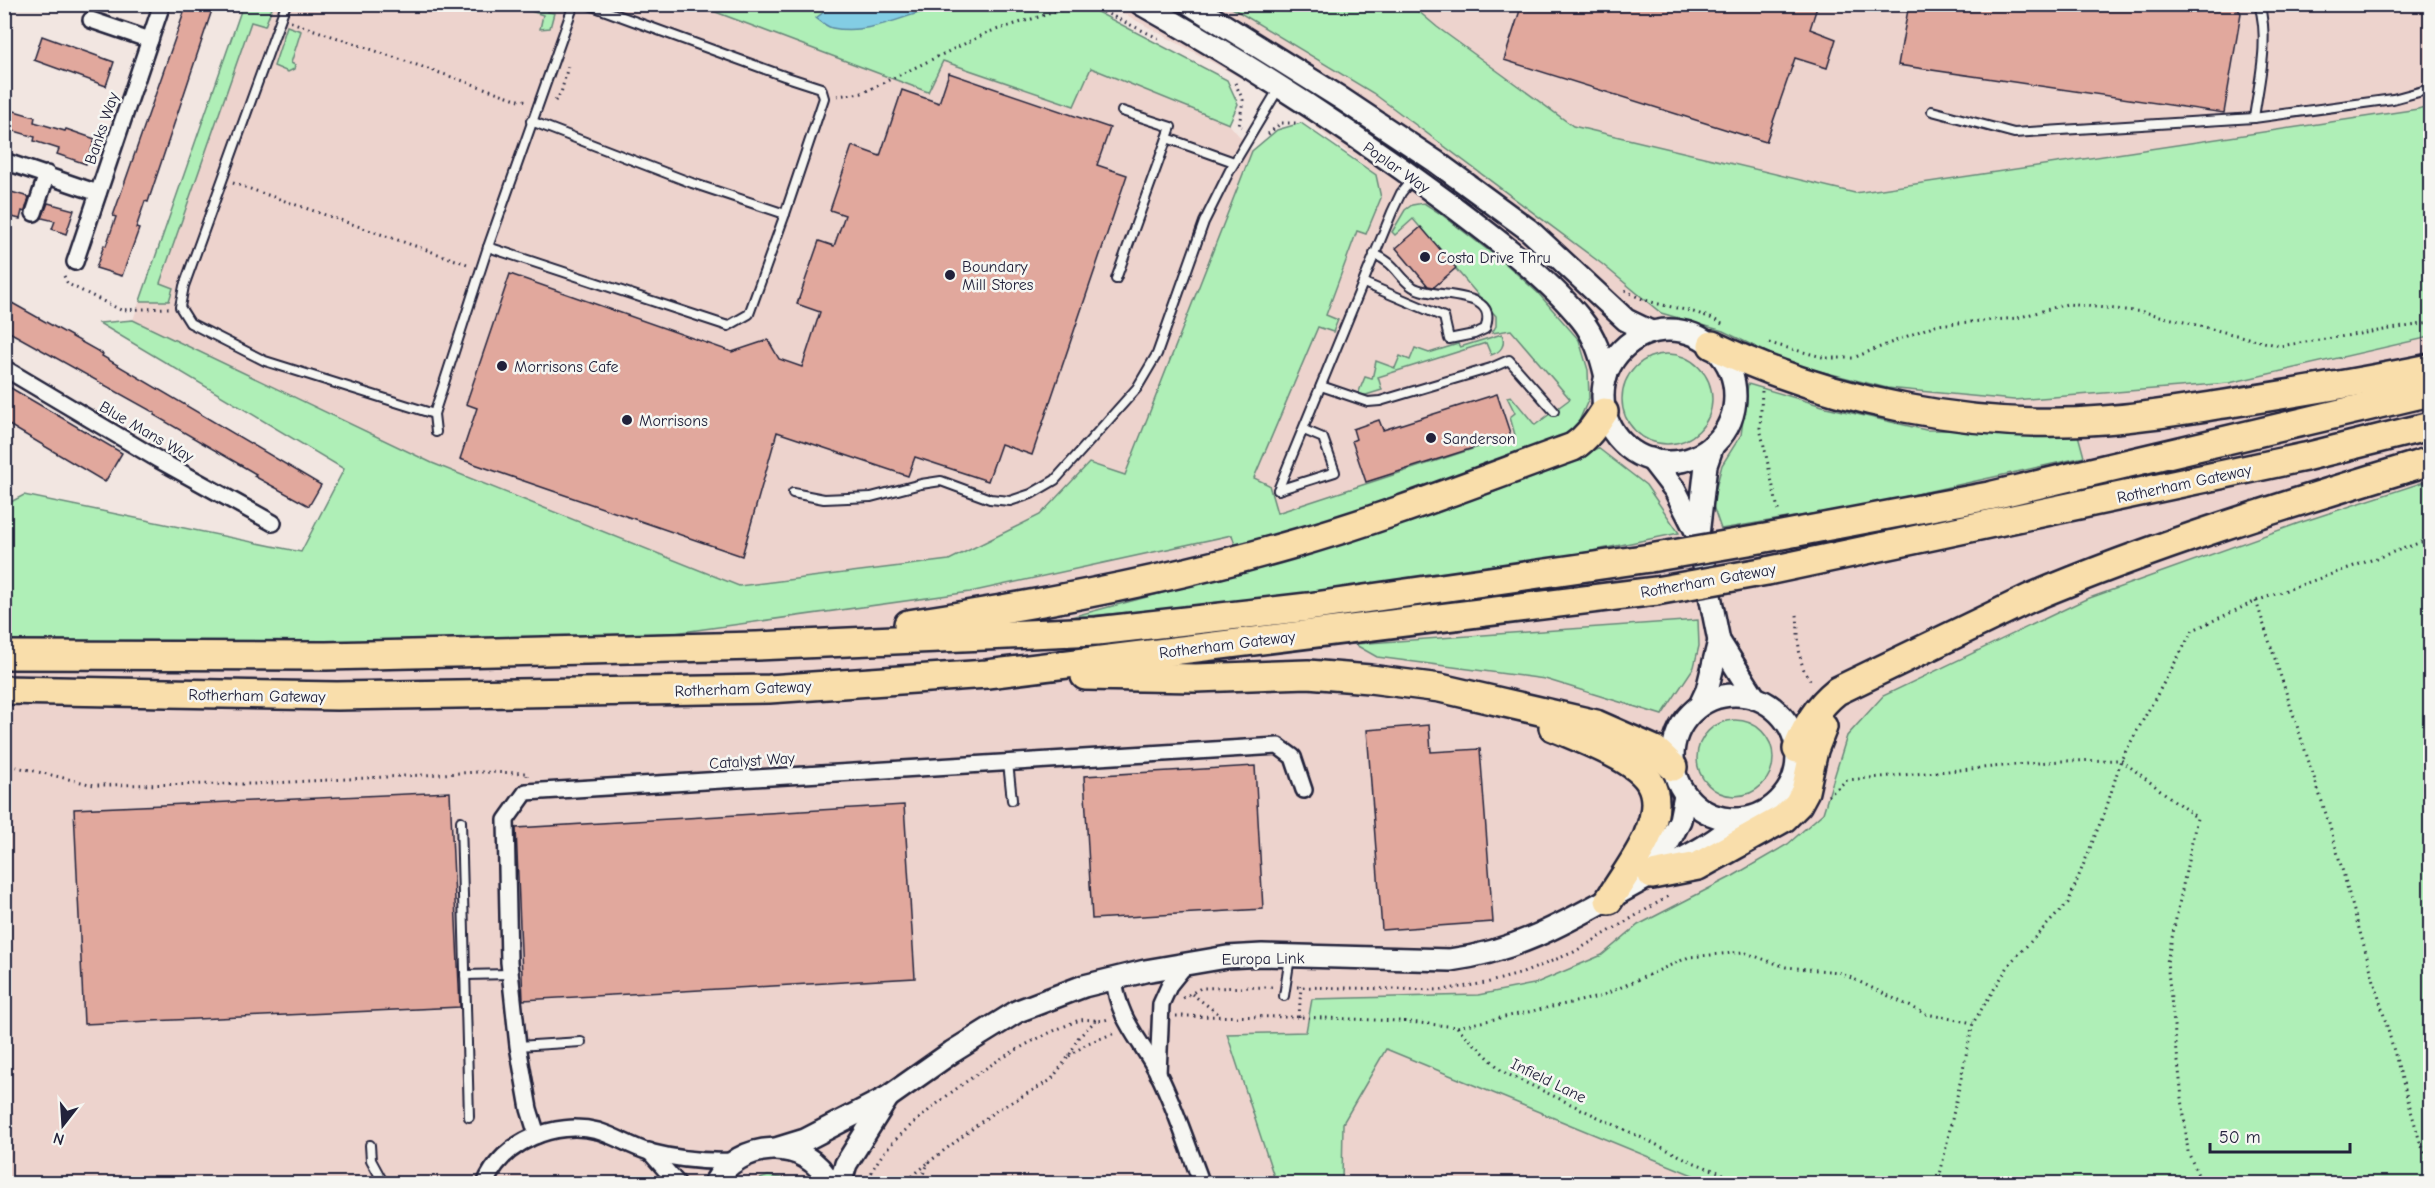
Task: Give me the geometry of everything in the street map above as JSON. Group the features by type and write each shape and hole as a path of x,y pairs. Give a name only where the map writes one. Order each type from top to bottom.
{"highway":[{"path":"1712,345 1769,371 1862,399 2005,420 2102,420 2146,416 2337,387 2430,368"},
{"name":"Rotherham Gateway","path":"4,655 326,656 757,646 1097,631 1308,607 1650,558 1760,539 1989,496 2430,392"},
{"path":"757,646 1024,607 1178,575 1292,545 1573,447 1592,430 1604,412"},
{"name":"Rotherham Gateway","path":"4,690 337,696 769,689 987,674 1656,591 1767,571 2305,457 2430,426"},
{"path":"1797,749 1807,724 1828,698 1852,684 2063,584 2249,517 2430,461"},
{"path":"987,674 1196,678 1308,674 1370,679 1462,693 1596,724 1654,750 1672,767"},
{"path":"1652,875 1698,866 1784,818 1798,804 1805,791 1820,732 1852,684"},
{"path":"1462,693 1577,736 1625,758 1644,772 1651,783 1656,799 1654,814 1647,837 1609,900"}],"main road":[{"name":"Poplar Way","path":"1141,4 1280,87 1413,177 1494,237 1581,318 1599,349 1606,377"},
{"name":"Poplar Way","path":"1190,4 1435,161 1529,231 1626,320 1651,332"},
{"path":"1676,330 1701,337 1712,345 1726,361 1734,380 1736,401 1731,422 1719,440 1703,453 1683,460 1664,462 1651,459 1629,448 1616,435 1604,412 1606,377 1616,357 1631,342 1651,332 1676,330"},
{"path":"1698,535 1706,465 1713,445"},
{"path":"1651,459 1675,490 1698,535 1719,641 1755,698"},
{"path":"1700,705 1732,694 1755,698 1780,714 1791,730 1797,749 1794,776 1786,792 1767,810 1741,819 1723,818 1706,812 1685,795 1672,767 1673,745 1677,733 1682,723 1700,705 1707,690 1719,641"},
{"path":"1652,875 1680,820 1685,795"},
{"name":"Europa Link","path":"779,1148 804,1140 888,1097 952,1052 1018,1011 1084,986 1186,963 1227,957 1290,956 1450,960 1477,957 1520,944 1609,900 1652,875 1688,858 1724,835 1741,819"},
{"name":"Europa Link","path":"840,1184 846,1164 888,1097"},
{"name":"Europa Link","path":"714,1184 719,1174 732,1161 747,1152 763,1148 779,1148 799,1154 816,1164 830,1184"}],"street":[{"name":"Banks Way","path":"75,262 162,4"},
{"path":"91,20 150,40"},
{"path":"4,161 98,193"},
{"path":"34,213 47,174"},
{"name":"Blue Mans Way","path":"4,368 159,460 273,523"},
{"name":"Catalyst Way","path":"526,792 1278,746 1293,757 1304,790"},
{"path":"526,792 506,819 510,974 518,1046 529,1109 537,1135"},
{"path":"1158,1074 1161,1004 1170,984 1186,963"},
{"path":"1114,978 1116,999 1158,1074 1202,1184"},
{"path":"485,1184 487,1178 510,1151 537,1135 566,1127 598,1131 649,1151 712,1161 732,1161"},
{"path":"649,1151 678,1184"}],"lane":[{"path":"286,4 186,282 180,307 190,323 265,361 434,414"},
{"path":"436,432 434,414 531,121 574,4"},
{"path":"488,247 728,326 749,314 786,214 824,98 820,88 587,4"},
{"path":"2254,118 2264,41 2264,21 2259,4"},
{"path":"793,493 824,499 871,497 941,481 990,499 1010,501 1031,494 1055,480 1137,388 1157,354 1204,222 1234,162 1280,87"},
{"path":"1932,111 2014,133 2254,118 2392,99 2430,89"},
{"path":"1116,279 1171,128 1122,111"},
{"path":"531,121 692,183 786,214"},
{"path":"1167,138 1234,162"},
{"path":"1304,430 1323,438 1335,472 1278,490 1374,255 1401,193 1413,177"},
{"path":"1364,283 1444,317 1449,339 1474,334 1485,328 1486,311 1475,299 1466,296 1442,295 1413,286 1388,260 1374,255"},
{"path":"1321,386 1368,402 1491,368 1509,360 1554,411"},
{"path":"1008,763 1012,800"},
{"path":"461,821 469,1117"},
{"path":"1284,996 1290,956"},
{"path":"465,975 510,974"},
{"path":"518,1046 581,1042"},
{"path":"370,1145 371,1160 384,1184"}],"path":[{"path":"824,98 862,93 989,32 1081,4"},
{"path":"1087,4 1165,42"},
{"path":"280,19 522,101 528,99 551,106 561,93 568,64"},
{"path":"1234,80 1243,100 1239,126 1253,131 1262,139 1281,123 1305,123"},
{"path":"223,179 481,269"},
{"path":"75,262 63,274 68,284 121,310 180,307"},
{"path":"1766,342 1826,358 1853,358 1935,325 2017,318 2067,303 2144,312 2280,346 2430,323"},
{"path":"1938,1184 1973,1023 2012,962 2067,903 2107,806 2121,760 2193,630 2256,601 2430,539"},
{"path":"2256,601 2328,820 2420,1142 2430,1165"},
{"path":"1797,615 1800,654 1806,676 1828,698"},
{"path":"1824,800 1847,780 2060,760 2121,760 2197,818 2167,962 2188,1152 2202,1184"},
{"path":"4,764 94,785 253,784 479,772 527,773 526,792"},
{"path":"1177,1016 1401,1021 1457,1027 1599,997 1689,957 1743,951 1786,967 1839,972 1926,1014 1973,1023"},
{"path":"1161,1004 1176,1002 1201,988 1301,987 1299,1017"},
{"path":"1192,994 1221,1016"},
{"path":"867,1184 883,1152 896,1138 950,1092 984,1068 1045,1035 1081,1019 1103,1021 1122,1013"},
{"path":"903,1184 994,1112 1051,1080 1069,1056 1078,1038 1096,1020"},
{"name":"Infield Lane","path":"1457,1027 1503,1072 1695,1163 1749,1184"},
{"path":"918,1184 929,1162"}],"shaded area":[{"path":"243,5 697,5 928,92 943,61 1074,105 1091,68 1229,124 1252,151 1125,475 1089,463 1040,515 949,560 739,586 432,463 133,320"},
{"path":"1108,5 2430,5 2430,499 2248,1183 5,1184 5,628 1007,572 1254,479 1318,326 1337,320 1326,315 1358,230 1374,173 1281,100"}],"green space":[{"path":"243,5 273,5 265,26 251,22 160,283 173,288 169,301 140,301"},
{"path":"512,5 549,5 548,12 554,13 550,28 540,29 543,15"},
{"path":"697,5 1084,5 1227,80 1238,104 1229,124 1091,68 1074,106 943,61 928,92"},
{"path":"1227,5 1411,5 1437,27 1573,126 1855,193 2418,109 2430,105 2430,337 2229,383 2014,400 1887,388 1791,364 1723,331 1661,313 1602,264 1373,93"},
{"path":"287,26 301,31 291,63 295,65 294,69 288,72 274,66"},
{"path":"1301,123 1376,175 1381,198 1366,234 1357,231 1326,315 1338,320 1333,332 1318,327 1254,478 1269,485 1277,513 1515,435 1510,417 1515,413 1507,397 1511,396 1535,425 1570,399 1511,330 1492,333 1496,326 1496,316 1413,219 1395,235 1392,232 1405,210 1412,205 1424,203 1506,264 1538,293 1579,340 1588,370 1589,398 1579,421 1561,440 1237,551 1232,535 970,592 675,633 309,643 5,640 5,505 24,495 301,552 344,469 99,323 133,320 432,463 739,586 949,560 1040,515 1089,463 1125,475 1252,151 1277,130"},
{"path":"1502,334 1503,345 1495,354 1491,355 1486,343 1378,377 1382,390 1366,395 1358,394 1365,377 1372,379 1376,361 1395,368 1400,356 1410,360 1415,348 1429,353 1458,344 1460,347"},
{"path":"1667,354 1684,358 1699,367 1708,382 1712,399 1708,416 1699,431 1684,440 1667,444 1650,440 1635,431 1626,416 1622,399 1626,382 1635,367 1650,358"},
{"path":"1748,384 1826,407 1926,430 2077,431 2084,457 1872,504 1721,529 1712,503 1722,465 1741,435"},
{"path":"1598,448 1646,485 1679,533 1524,565 1314,595 1067,618 1303,556 1494,492"},
{"path":"2430,480 2430,1183 1712,1183 1386,1049 1343,1123 1342,1183 1276,1183 1227,1034 1306,1032 1312,999 1478,995 1534,984 1602,955 1638,925 1733,876 1788,844 1823,813 1847,736 1883,696 2084,600 2299,523"},
{"path":"1698,620 1699,646 1694,667 1662,715 1545,679 1377,657 1354,644"},
{"path":"1728,720 1742,720 1756,726 1767,737 1773,751 1770,773 1762,785 1742,796 1728,796 1714,790 1703,779 1697,765 1697,751 1703,737 1714,726"},
{"path":"768,1176 782,1178 794,1183 748,1183"}],"water":[{"path":"833,5 933,5 931,9 882,24 845,30 830,27 816,18"}],"building":[{"path":"187,4 214,4 148,202 145,201 136,228 139,229 122,276 96,268 116,217 113,216"},
{"path":"1522,4 1818,4 1810,29 1836,39 1827,68 1795,58 1766,142 1504,60"},
{"path":"1909,4 2233,4 2241,13 2224,113 1898,65"},
{"path":"42,36 114,62 106,86 34,60"},
{"name":"Boundary Mill Stores","path":"949,73 1110,128 1097,165 1127,175 1032,455 1001,444 988,481 915,457 908,476 777,432 742,556 460,459 477,408 466,404 510,274 732,352 768,340 779,359 802,367 820,312 797,304 819,241 834,246 845,215 830,210 852,146 880,156 902,90 939,103"},
{"path":"4,108 35,117 34,122 65,131 66,129 95,139 86,164 57,154 59,149 34,141 35,137 4,128"},
{"path":"4,190 29,197 25,212 22,211 20,219 4,215"},
{"path":"48,203 74,210 66,234 52,229 55,221 42,218"},
{"name":"Costa Drive Thru","path":"1421,227 1456,268 1434,287 1428,286 1396,248"},
{"path":"12,303 103,354 102,356 321,485 309,506 254,476 256,474 154,415 155,413 4,329 4,316"},
{"path":"4,384 122,453 105,482 4,422"},
{"name":"Sanderson","path":"1497,394 1511,436 1366,482 1352,441 1356,439 1353,429 1379,420 1383,430"},
{"path":"1429,725 1431,752 1480,749 1493,922 1382,930 1367,730"},
{"path":"1255,766 1263,909 1092,919 1084,776"},
{"path":"450,792 460,1007 84,1024 74,809"},
{"path":"904,805 915,978 523,1000 516,828"}],"place":[{"name":"Costa Drive Thru","path":"1425,257"},
{"name":"Boundary Mill Stores","path":"950,275"},
{"name":"Morrisons Cafe","path":"502,366"},
{"name":"Morrisons","path":"627,420"},
{"name":"Sanderson","path":"1431,438"}]}
